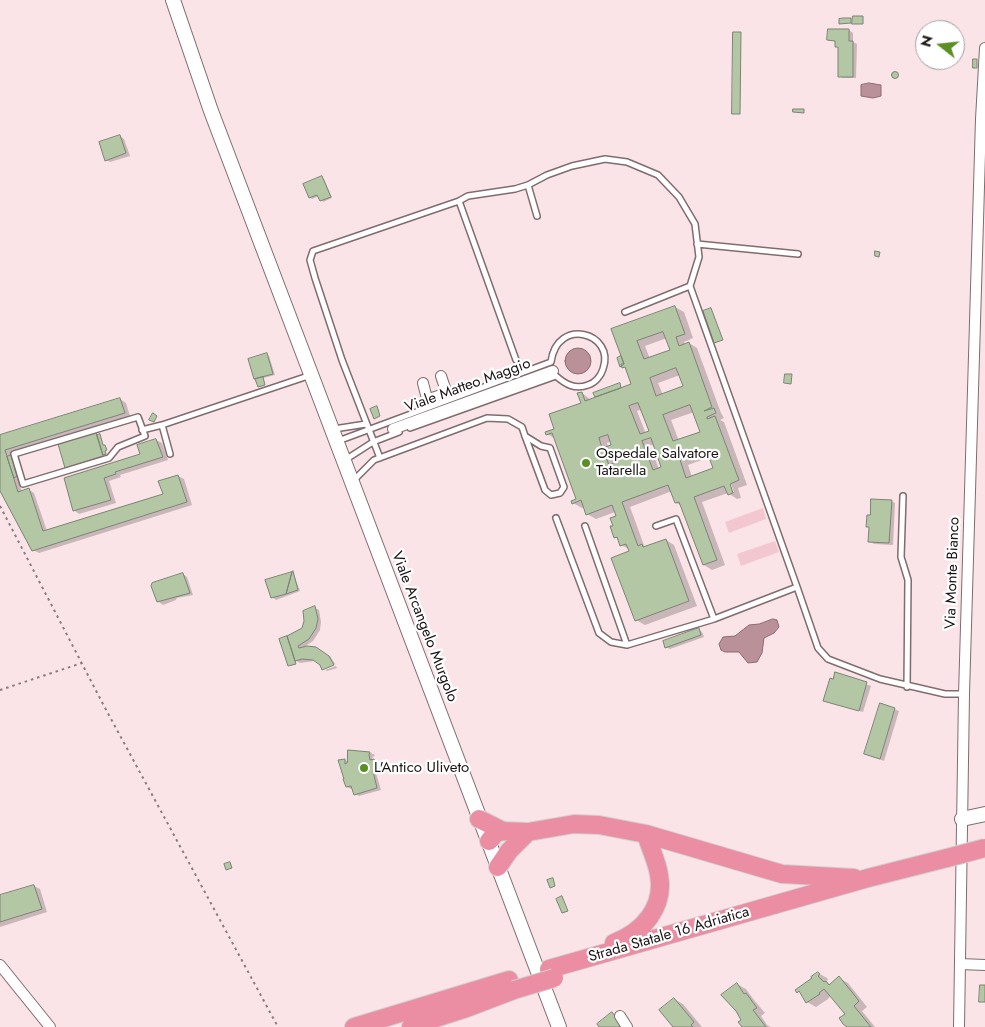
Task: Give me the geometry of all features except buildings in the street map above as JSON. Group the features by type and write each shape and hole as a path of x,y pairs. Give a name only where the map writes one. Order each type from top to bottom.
{"highway":[{"path":"479,818 503,830 523,837"},
{"path":"489,841 500,843 574,824 599,825 646,834 782,874 868,878"},
{"path":"489,841 496,833 503,830"},
{"path":"555,971 631,935 652,915 658,902 661,888 659,874 646,834"},
{"path":"498,867 508,851 523,837"},
{"name":"Strada Statale 16 Adriatica","path":"555,971 947,862 985,848"},
{"name":"Strada Statale 16 Adriatica","path":"383,1027 555,971 868,878 985,856"},
{"path":"411,1027 420,1022 464,1009 512,985"},
{"name":"Strada Statale 16 Adriatica","path":"354,1027 512,985"}],"main road":[{"name":"Viale Arcangelo Murgolo","path":"173,0 211,111 259,239 559,1027"},
{"path":"962,819 985,814"}],"street":[{"name":"Via Monte Bianco","path":"959,1027 964,694 981,119 985,48"},
{"name":"Viale Matteo Maggio","path":"393,429 441,408 553,371"},
{"path":"423,383 428,397 444,391 441,376"},
{"path":"960,964 985,965"},
{"path":"0,965 50,1027"},
{"path":"620,1016 627,1027"}],"lane":[{"path":"380,458 368,431 315,278 310,260 313,251 468,196 515,189 528,185 546,175 572,166 605,159 627,162 658,175 679,197 695,224 699,257 690,286 761,495 785,561 797,587 818,648 828,659 880,680 945,694 964,694"},
{"path":"528,185 537,216"},
{"path":"458,201 516,360"},
{"path":"697,244 798,254"},
{"path":"625,312 690,286"},
{"path":"335,436 368,431 441,408 551,362 556,344 571,334 589,335 602,348 605,356 602,374 588,385 570,386 556,376 373,442 344,460"},
{"path":"142,430 311,375"},
{"path":"138,417 142,430 145,436 118,447 109,458 23,484 14,454 138,417"},
{"path":"352,482 374,460 487,418 508,419 522,427 525,436 545,490 551,495 560,493 564,487 550,448 541,446 525,436"},
{"path":"335,436 366,424"},
{"path":"162,425 170,454"},
{"path":"903,496 901,557 908,580 907,686"},
{"path":"556,518 599,633 612,642 628,645 714,619 797,587"},
{"path":"656,526 676,519 714,619"},
{"path":"585,526 628,645"}],"path":[{"path":"0,506 108,715 278,1027"},
{"path":"0,690 82,663"}],"shaded area":[{"path":"869,83 881,85 881,96 873,98 861,96 861,85"},
{"path":"578,348 587,352 591,361 587,370 578,374 569,370 565,361 569,352"},
{"path":"763,508 766,519 729,533 725,522"},
{"path":"775,541 779,552 741,566 737,554"},
{"path":"773,619 777,620 779,627 774,633 764,638 762,653 757,662 748,663 739,652 725,652 721,650 719,644 723,637 735,636 749,625"}],"place":[{"name":"Ospedale Salvatore Tatarella","path":"586,463"},
{"name":"L'Antico Uliveto","path":"364,768"}]}
